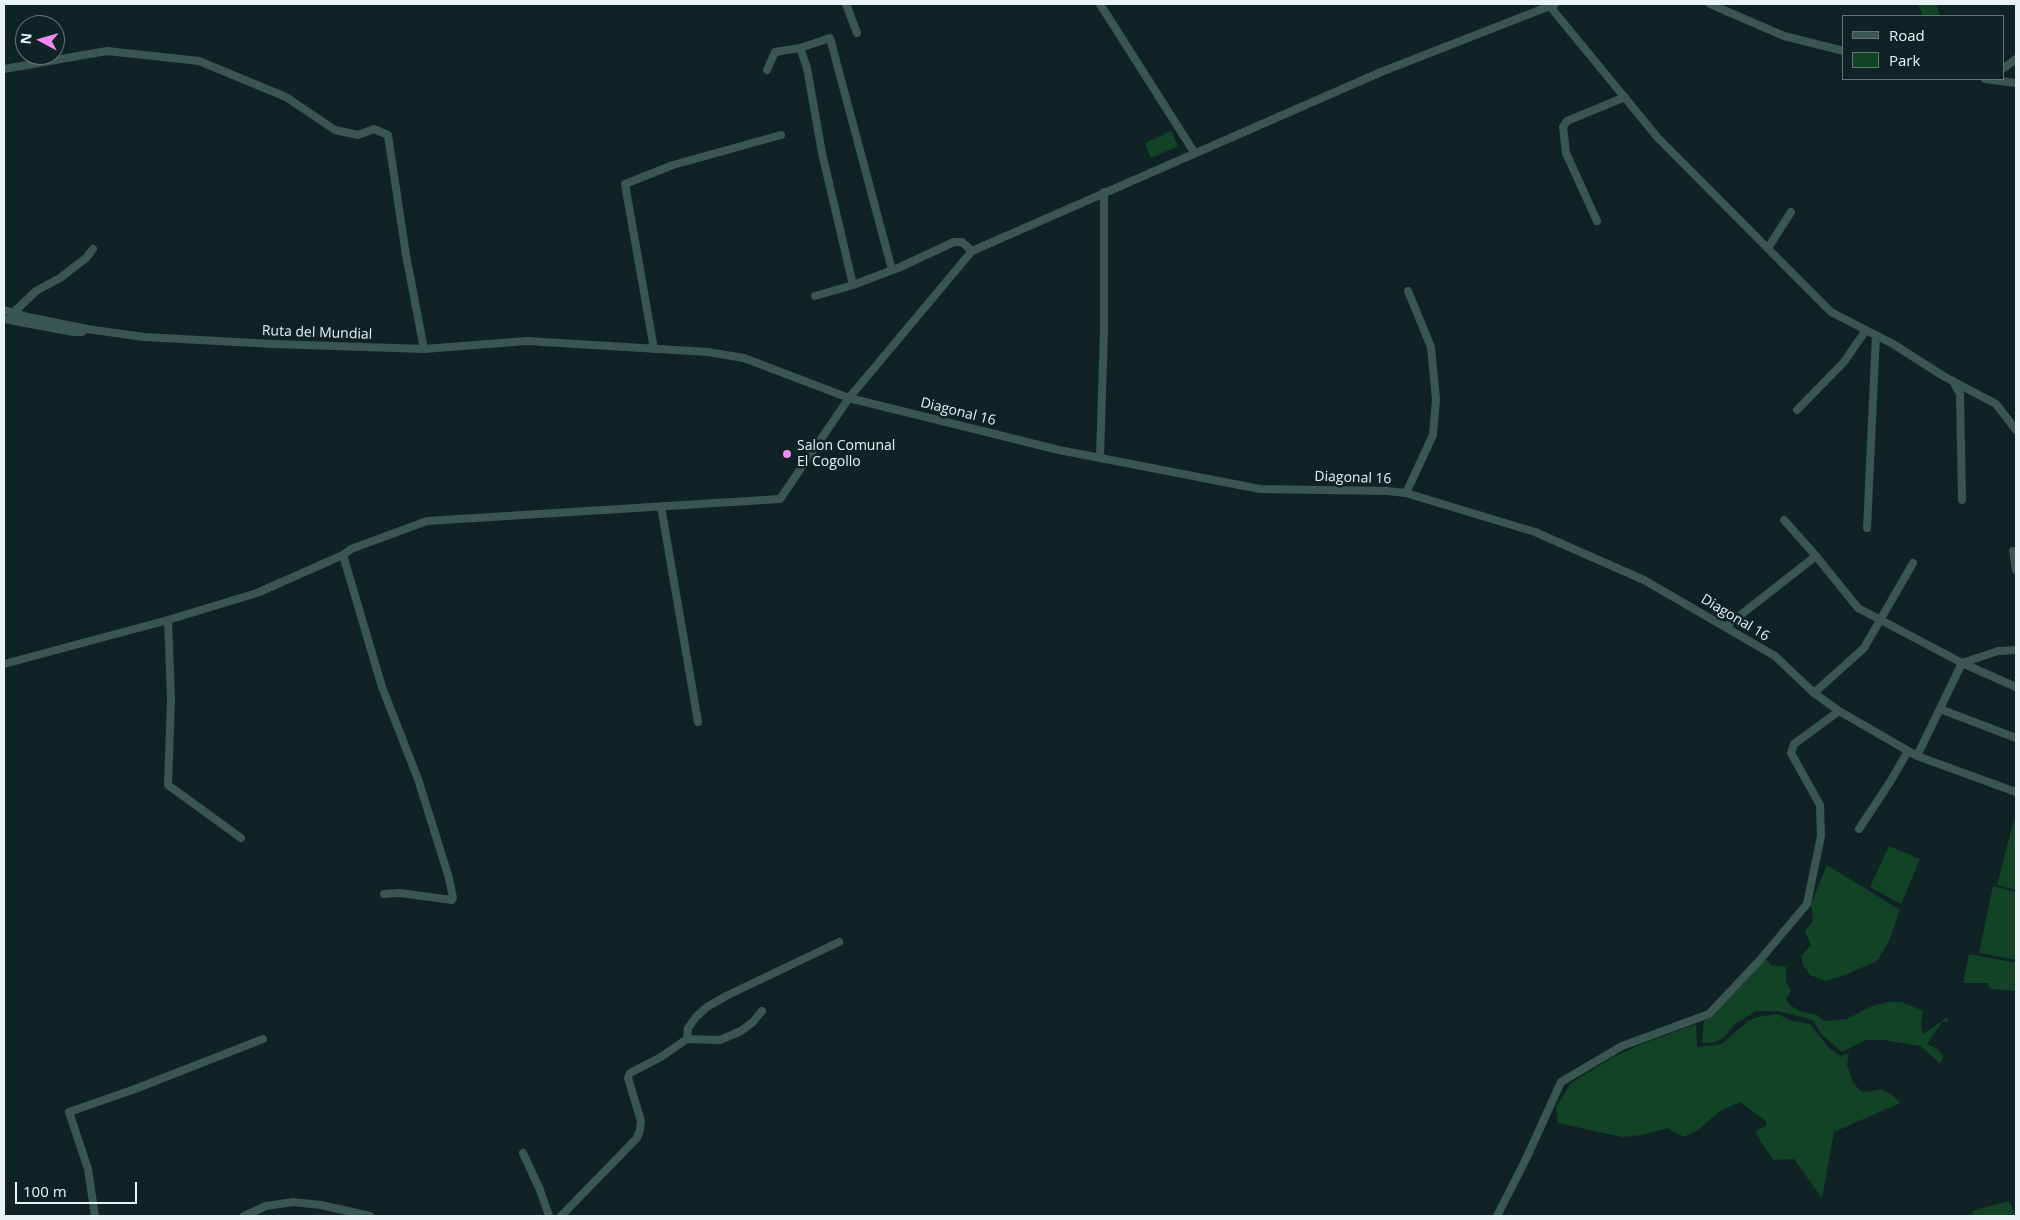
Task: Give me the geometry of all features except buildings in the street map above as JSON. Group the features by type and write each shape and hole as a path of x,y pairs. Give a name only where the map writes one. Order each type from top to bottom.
{"street":[{"path":"846,4 857,33"},
{"path":"1100,4 1194,152"},
{"path":"4,664 168,620 258,593 343,555 351,548 427,521 780,499 849,398 972,251 1194,152 1381,72 1551,4 1658,138 1831,312 1893,344 1952,381 1996,404 2016,430"},
{"path":"1710,4 1784,36 1842,50"},
{"path":"767,70 775,52 800,48 830,38 892,270"},
{"path":"800,48 807,68 832,198 852,285"},
{"path":"4,69 107,51 199,61 286,97 335,130 358,135 374,129 388,135 406,254 424,349"},
{"path":"2005,67 2016,59"},
{"path":"1994,80 2016,83"},
{"path":"1597,222 1566,153 1563,127 1567,121 1625,97"},
{"path":"654,349 624,184 673,165 780,135"},
{"path":"1100,457 1104,330 1104,192"},
{"path":"1768,248 1790,212"},
{"path":"815,296 892,270 954,242 962,242 972,251"},
{"path":"13,313 36,291 60,278 86,258 93,249"},
{"path":"1406,493 1433,435 1436,399 1431,347 1408,291"},
{"name":"Ruta del Mundial","path":"4,310 87,329 144,337 424,349 527,341 632,347"},
{"path":"4,319 73,332 82,332 87,329"},
{"path":"1797,410 1844,362 1866,330"},
{"path":"1868,528 1876,335"},
{"name":"Diagonal 16","path":"632,347 708,352 744,358 849,398 1059,450 1260,489 1406,493 1535,532 1644,580 1712,618 1775,656 1814,693 1840,712 1917,756 2016,792"},
{"path":"1952,381 1960,394 1962,500"},
{"path":"661,506 698,722"},
{"path":"1784,520 1858,608 1962,663 2016,687"},
{"path":"2013,551 2016,570"},
{"path":"343,555 382,687 418,780 449,878 453,898 452,900 400,893 384,894"},
{"path":"1725,627 1816,556"},
{"path":"1814,693 1864,648 1913,563"},
{"path":"168,620 171,699 168,785 241,838"},
{"path":"1917,756 1962,663 1998,651 2016,650"},
{"path":"1940,709 2016,738"},
{"path":"1497,1216 1526,1159 1561,1082 1622,1046 1709,1014 1759,961 1807,904 1821,836 1820,805 1791,753 1794,744 1840,712"},
{"path":"1859,829 1908,751"},
{"path":"686,1039 688,1028 707,1007 839,942"},
{"path":"561,1216 637,1138 641,1121 628,1078 630,1073 661,1057 686,1039 720,1040 741,1031 762,1011"},
{"path":"95,1216 88,1169 69,1112 135,1089 263,1039"},
{"path":"523,1152 549,1216"},
{"path":"244,1216 266,1206 293,1202 321,1205 370,1216"}],"green space":[{"path":"1918,4 1936,4 1940,15 1923,15"},
{"path":"1171,131 1178,146 1151,158 1145,143"},
{"path":"2016,812 2016,890 1997,885"},
{"path":"1889,846 1920,859 1901,904 1870,887"},
{"path":"1827,865 1900,910 1889,941 1877,961 1826,981 1810,975 1803,965 1801,956 1811,945 1805,931 1813,921 1811,904"},
{"path":"1993,886 2016,892 2016,960 1979,953"},
{"path":"1969,954 2016,963 2016,991 1990,989 1988,983 1963,983"},
{"path":"1766,959 1771,965 1786,967 1786,981 1791,991 1786,999 1790,1005 1799,1011 1817,1015 1824,1021 1847,1019 1872,1006 1888,1002 1902,1002 1923,1011 1921,1025 1923,1034 1948,1017 1948,1021 1942,1022 1927,1044 1937,1049 1943,1055 1942,1061 1939,1063 1921,1046 1883,1040 1866,1040 1842,1052 1821,1034 1813,1020 1778,1011 1756,1011 1735,1024 1722,1039 1712,1043 1702,1043 1704,1021 1724,1004"},
{"path":"1777,1014 1792,1021 1810,1024 1829,1048 1841,1056 1849,1053 1847,1065 1852,1080 1859,1090 1866,1092 1882,1089 1900,1103 1834,1132 1822,1198 1794,1159 1773,1160 1755,1132 1767,1125 1766,1121 1740,1102 1720,1111 1698,1130 1683,1137 1668,1128 1642,1135 1622,1137 1558,1123 1556,1107 1571,1083 1615,1056 1696,1024 1697,1047 1722,1044 1748,1021 1758,1017"},
{"path":"2009,1201 2016,1216 1973,1216 1972,1211"}],"place":[{"name":"Salon Comunal El Cogollo","path":"787,454"}]}
